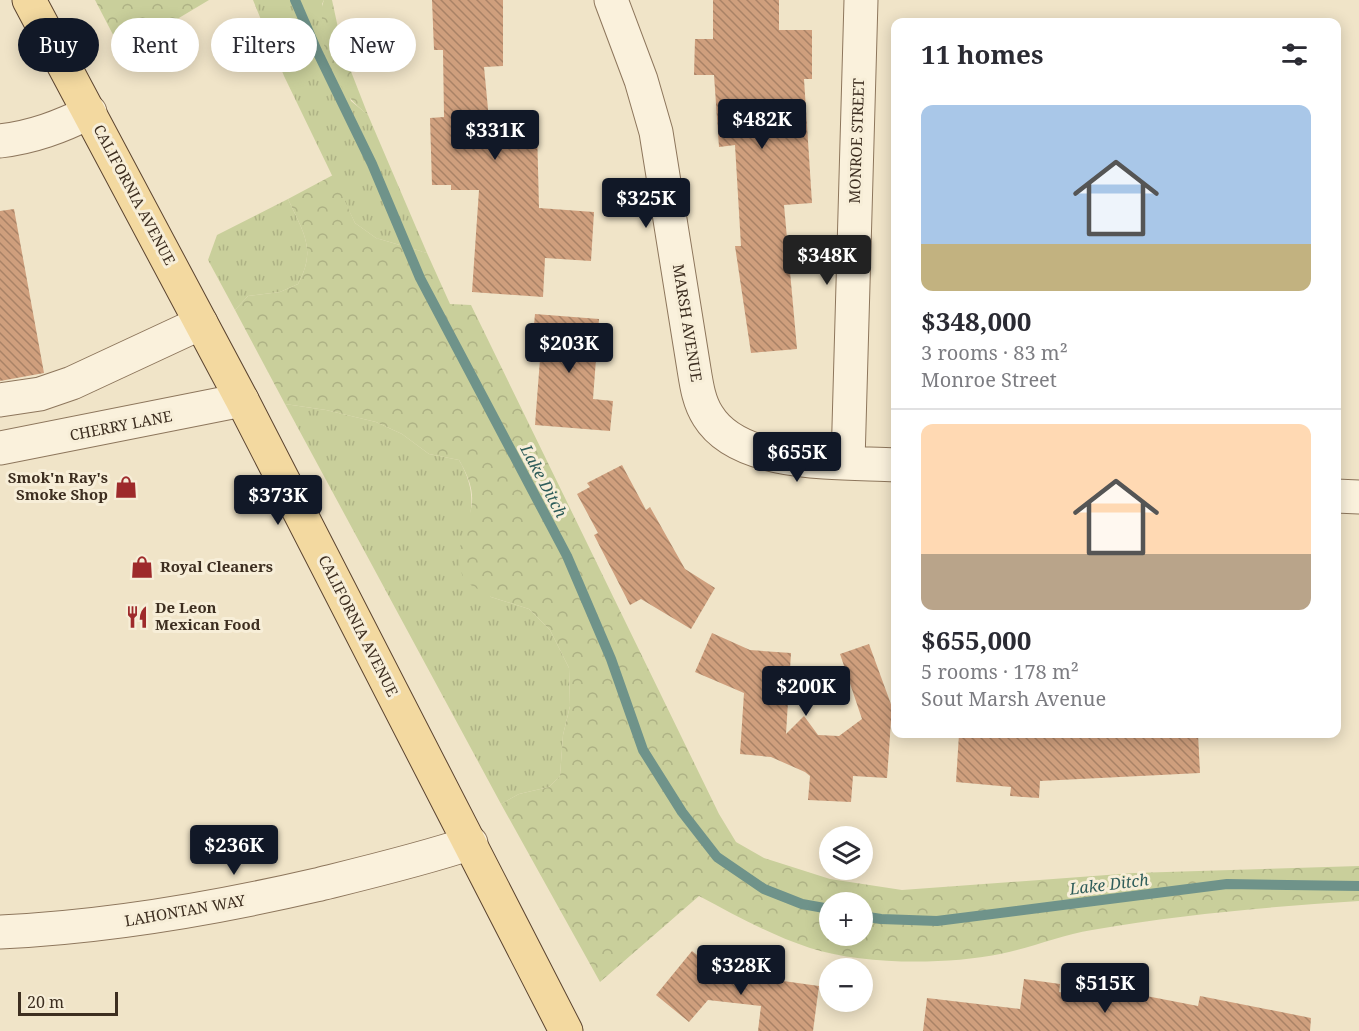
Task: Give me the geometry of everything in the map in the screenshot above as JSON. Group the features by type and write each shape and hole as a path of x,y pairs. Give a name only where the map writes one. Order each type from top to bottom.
{"main road":[{"name":"CALIFORNIA AVENUE","path":"30,0 242,400 566,1031"}],"street":[{"name":"MARSH AVENUE","path":"611,0 641,80 656,132 699,393 707,415 720,433 742,446 766,454 848,462"},
{"name":"MONROE STREET","path":"848,462 861,0"},
{"path":"0,141 32,137 57,129 90,112"},
{"path":"0,400 40,394 72,383 201,323"},
{"name":"CHERRY LANE","path":"0,448 119,427 242,400"},
{"path":"848,462 891,465"},
{"path":"1341,496 1359,498"},
{"name":"LAHONTAN WAY","path":"0,932 74,928 200,909 420,860 471,843"}],"green space":[{"path":"95,0 209,0 179,18 111,18 111,31"},
{"path":"253,0 324,0 322,4 329,27 329,72 342,72 351,101 368,115 427,253 376,238 355,223 284,76 282,72 317,72 317,18 260,18"},
{"path":"324,0 332,0 336,18 329,18 329,62 323,37 322,5"},
{"path":"333,72 351,72 368,115 349,96"},
{"path":"333,175 355,223 376,238 427,253 450,304 471,305 719,814 736,842 764,858 819,876 819,880 837,880 902,890 1134,873 1359,866 1359,901 1192,915 1080,932 978,958 904,962 854,958 810,948 767,931 699,896 600,982 501,804 519,794 549,787 560,776 563,735 570,706 569,668 550,630 529,609 491,597 464,581 459,558 472,500 467,476 459,460 429,454 402,434 376,422 326,410 285,404 235,310 248,296 280,292 298,284 307,261 303,231 288,199"},
{"path":"288,199 306,241 307,261 304,272 298,284 280,292 248,296 235,310 208,260 217,235"},
{"path":"285,404 326,410 376,422 402,434 429,454 459,460 470,486 471,509 459,559 491,597 529,609 550,630 569,668 570,706 563,735 560,776 549,787 519,794 501,804"}],"building":[{"path":"432,0 503,0 503,66 484,67 490,130 537,129 539,208 594,212 591,261 545,258 543,297 472,292 479,190 451,190 451,185 432,185 430,118 444,117 443,50 434,50"},
{"path":"713,0 779,0 779,30 812,30 812,79 804,79 812,203 784,205 797,349 751,353 735,246 741,246 735,145 719,147 714,75 694,75 695,39 713,39"},
{"path":"14,209 44,373 0,381 0,211"},
{"path":"535,314 599,319 593,399 613,401 610,431 535,425 541,346 532,346"},
{"path":"622,465 646,510 650,507 685,569 715,588 691,629 641,599 630,605 594,535 598,533 577,494 590,487 587,483"},
{"path":"712,633 750,650 791,653 786,734 804,716 818,735 839,736 862,719 840,654 869,644 891,704 887,778 853,776 851,802 808,800 810,776 805,772 771,757 740,754 744,693 695,672"},
{"path":"959,738 1198,738 1200,773 1040,781 1039,798 1010,796 1011,787 956,782"},
{"path":"692,951 718,972 819,986 813,1031 758,1031 761,1006 708,1000 689,1022 656,995"},
{"path":"1024,979 1060,984 1059,992 1108,999 1110,989 1198,1006 1200,996 1311,1018 1310,1031 923,1031 927,998 1020,1009"}],"waterway":[{"name":"Lake Ditch","path":"295,0 372,164 420,278 567,556 611,659 643,750 682,812 717,857 764,889 802,904 819,907"},
{"name":"Lake Ditch","path":"873,918 937,921 1227,884 1359,886"}],"place":[{"name":"Smok'n Ray's Smoke Shop","path":"126,487"},
{"name":"Royal Cleaners","path":"142,567"},
{"name":"De Leon Mexican Food","path":"137,617"}]}
